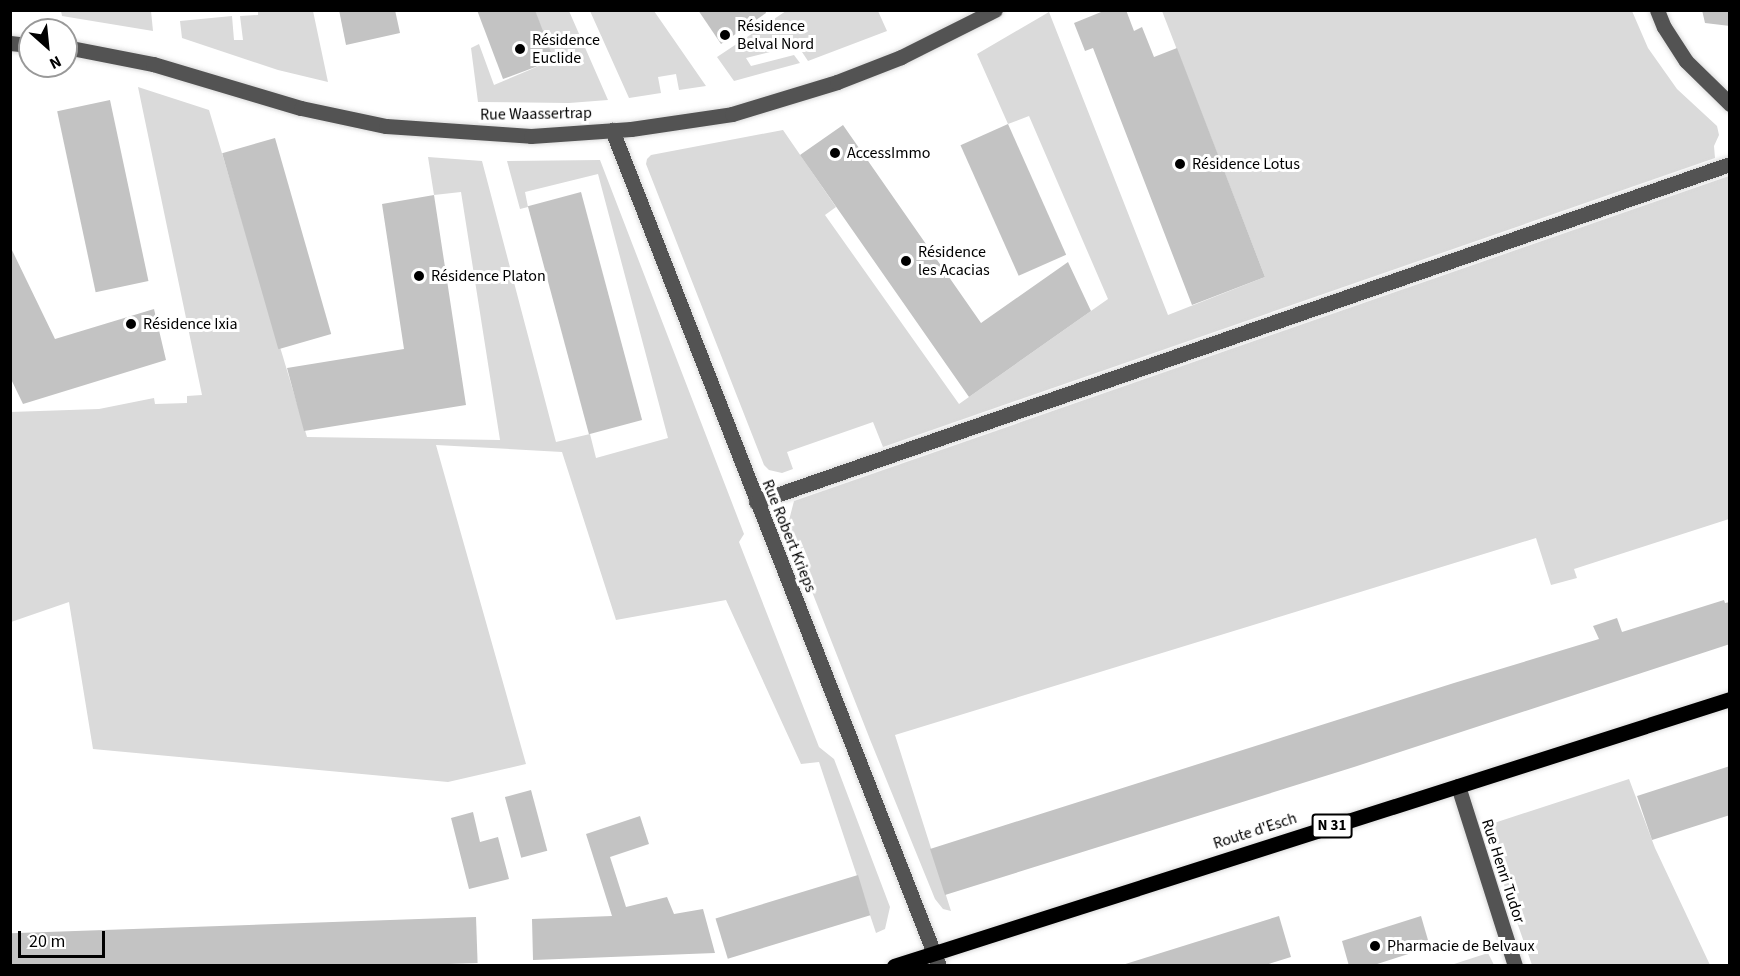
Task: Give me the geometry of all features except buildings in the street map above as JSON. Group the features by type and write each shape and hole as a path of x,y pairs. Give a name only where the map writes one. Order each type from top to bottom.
{"main road":[{"name":"Route d'Esch","path":"894,966 937,959 1458,786 1730,699"}],"street":[{"name":"Rue Waassertrap","path":"78,49 153,64 301,108 386,126 531,136 612,130 749,110 837,82 901,57 995,10"},
{"path":"1658,10 1664,27 1686,61 1730,104"},
{"name":"Rue Robert Krieps","path":"612,130 937,959"},
{"path":"756,502 1730,164"},
{"name":"Rue Henri Tudor","path":"1458,786 1515,966"}],"shaded area":[{"path":"61,11 151,11 153,31 78,18 62,16"},
{"path":"258,11 313,11 328,82 278,70 182,38 180,21 232,16 234,40 243,40 240,16 258,15"},
{"path":"535,11 569,11 608,100 569,103 478,102 471,48 479,44 494,85 553,60"},
{"path":"590,11 654,11 706,86 679,90 676,74 658,77 661,93 629,98"},
{"path":"786,11 878,11 887,31 808,61 792,37 772,42 774,51 746,58 751,66 794,55 800,63 734,81 717,57"},
{"path":"1162,11 1632,11 1648,48 1677,89 1717,126 1719,135 1714,146 1715,158 883,447 873,422 787,452 793,469 782,473 769,470 764,465 646,164 647,159 651,155 783,130 836,207 825,215 959,404 1108,299 1029,116 1008,124 977,54 1049,12 1168,315 1265,277"},
{"path":"138,87 209,110 307,437 500,440 461,192 434,195 428,157 482,161 556,442 590,434 596,458 668,438 598,174 525,192 528,207 520,209 507,161 600,160 744,534 739,542 819,747 834,759 890,907 885,929 876,933 819,762 801,764 726,600 616,620 562,452 436,445 526,764 448,782 93,749 69,602 11,622 10,412 99,409 154,398 155,404 187,403 187,396 202,395"},
{"path":"1729,176 1729,519 1574,569 1577,578 1551,585 1536,538 895,735 951,911 943,909 935,899 787,528 794,501"},
{"path":"1629,779 1655,848 1710,965 1532,965 1505,888 1488,825"},
{"path":"1488,953 1494,965 1451,965"}],"place":[{"name":"Résidence Belval Nord","path":"725,35"},
{"name":"Résidence Euclide","path":"520,49"},
{"name":"AccessImmo","path":"835,153"},
{"name":"Résidence Lotus","path":"1180,164"},
{"name":"Résidence les Acacias","path":"906,261"},
{"name":"Résidence Platon","path":"419,276"},
{"name":"Résidence Ixia","path":"131,324"},
{"name":"Pharmacie de Belvaux","path":"1375,946"}]}
